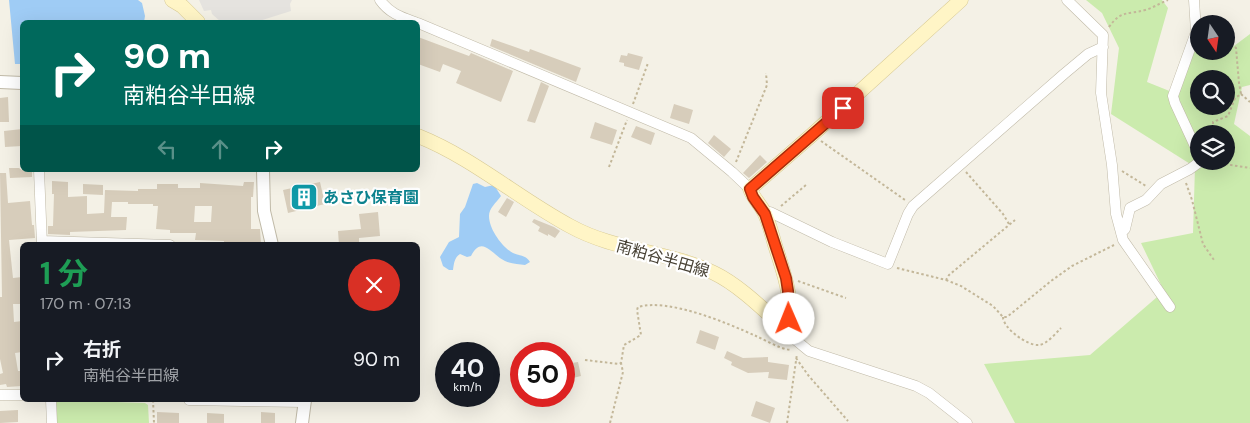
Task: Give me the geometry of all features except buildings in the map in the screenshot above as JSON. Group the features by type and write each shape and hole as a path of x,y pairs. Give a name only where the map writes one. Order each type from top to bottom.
{"main road":[{"path":"172,0 182,6 196,20"},
{"path":"785,329 789,319 786,278 768,213 753,197 750,189 961,0"},
{"name":"南粕谷半田線","path":"420,137 449,150 571,227 601,240 682,261 713,272 728,280 785,329"}],"street":[{"path":"380,0 393,14 408,20"},
{"path":"1067,0 1103,35 1101,93 1112,165 1116,214 1122,236 1170,307"},
{"path":"1190,136 1173,96 1196,32 1194,0"},
{"path":"420,25 691,138 750,189"},
{"path":"768,213 832,242 888,264 913,206 1064,74 1088,54 1103,47"},
{"path":"0,82 20,83"},
{"path":"1122,236 1130,208 1146,200 1154,190 1168,180 1190,169"},
{"path":"39,172 42,242"},
{"path":"263,172 264,212 271,242"},
{"path":"785,329 809,350 916,386 929,393 967,423"},
{"path":"0,394 20,395"},
{"path":"51,402 52,423"},
{"path":"302,423 304,402"}],"path":[{"path":"1103,35 1115,19 1123,13 1148,9 1168,0"},
{"path":"1235,47 1238,83 1241,94 1250,102"},
{"path":"732,172 766,85 766,73"},
{"path":"1213,125 1213,122 1228,116 1235,98 1241,94"},
{"path":"813,134 852,164 913,206"},
{"path":"959,164 1003,214 1009,224"},
{"path":"1112,165 1154,190"},
{"path":"1235,166 1250,168"},
{"path":"1182,174 1192,200 1203,244 1214,260"},
{"path":"768,213 806,185"},
{"path":"946,280 949,275 1015,220"},
{"path":"1003,317 1012,315 1051,281 1122,236"},
{"path":"888,264 908,272 946,280 961,286 993,306 1003,317 1004,324 1023,340 1033,344 1043,344 1061,328"},
{"path":"786,278 846,298"},
{"path":"610,423 623,372 621,363 624,345 641,335 638,307 647,305 684,310 713,318 788,350 798,351 787,423"},
{"path":"796,358 848,422"},
{"path":"586,360 621,363"},
{"path":"153,402 154,423"}],"green space":[{"path":"1086,0 1162,0 1168,8 1147,82 1177,94 1190,57 1190,60 1235,60 1235,45 1250,34 1250,85 1242,87 1234,124 1250,136 1250,423 1015,423 984,364 1090,355 1164,291 1141,243 1193,233 1195,170 1235,170 1235,125 1190,125 1190,164 1111,114 1119,48 1102,13"},
{"path":"56,402 145,403 148,405 149,423 56,423"}],"shaded area":[{"path":"199,0 292,0 290,4 291,11 262,20 219,20 212,14 211,10 204,11"}],"water":[{"path":"9,0 138,0 142,3 144,20 20,20 20,64 15,64"},
{"path":"477,183 485,187 494,185 501,196 489,213 491,226 497,237 505,247 513,253 525,257 530,262 525,265 507,262 483,246 475,250 471,256 467,257 460,254 455,259 453,270 443,266 440,257 449,242 459,237 460,214 465,207 473,184"}],"place":[{"name":"あさひ保育園","path":"304,197"}],"route":[{"path":"789,319 786,278 765,214 753,197 750,189 843,108"}]}
